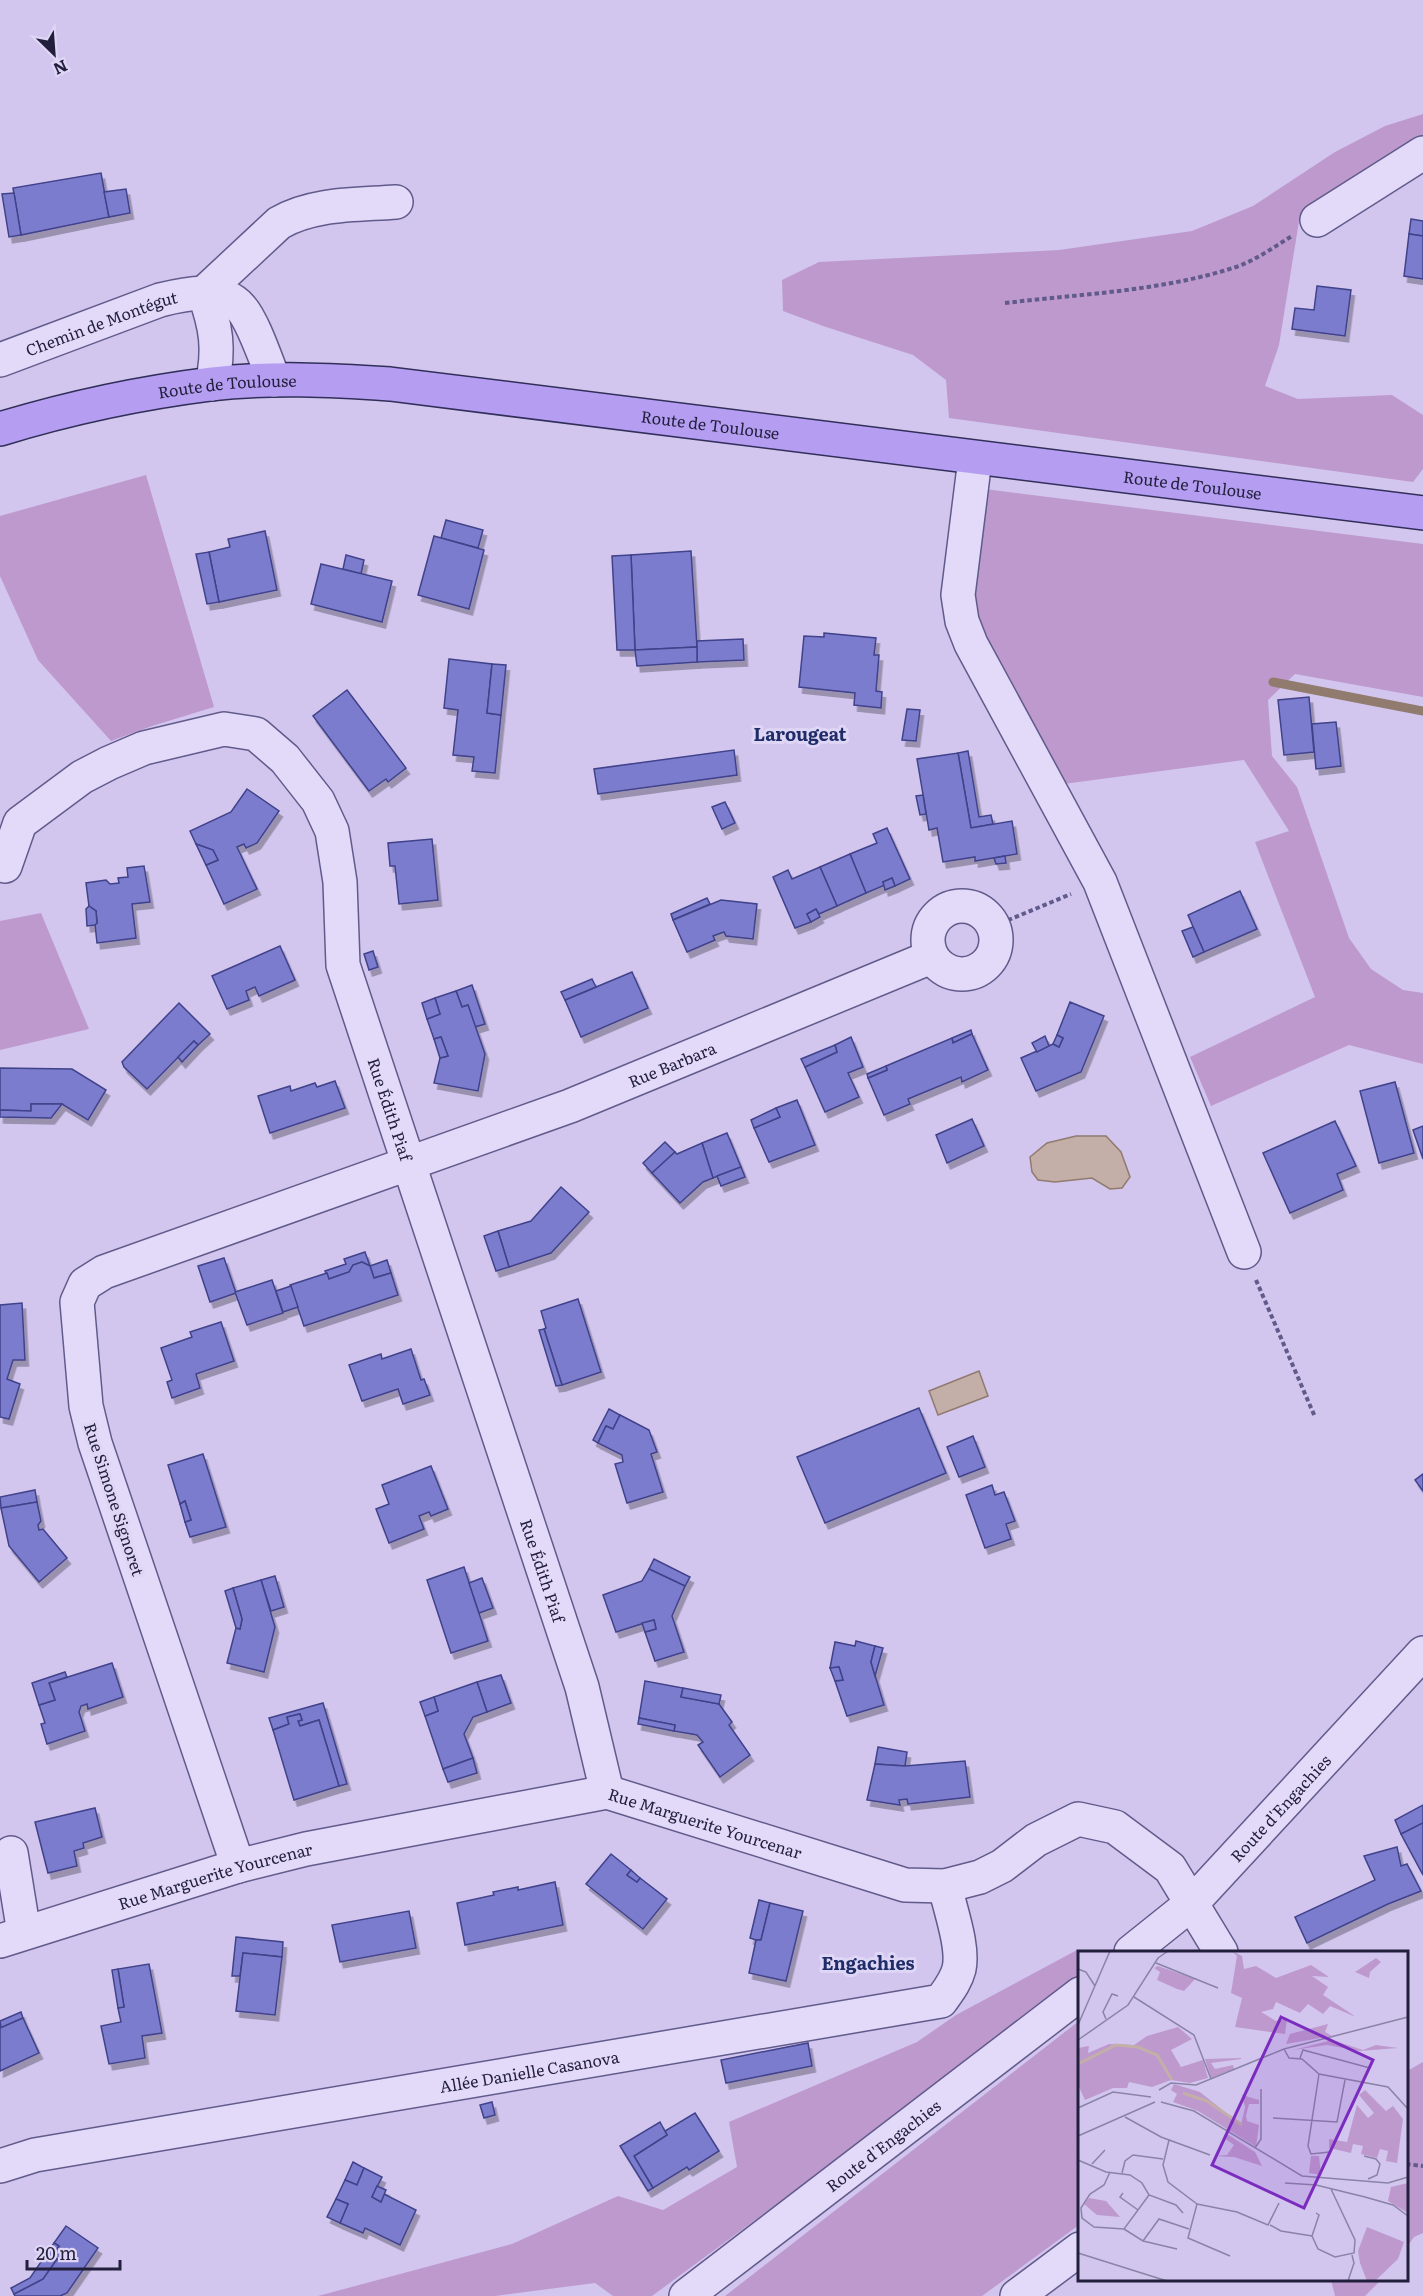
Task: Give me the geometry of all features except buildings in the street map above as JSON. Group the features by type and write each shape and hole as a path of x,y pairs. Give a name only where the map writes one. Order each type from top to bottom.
{"main road":[{"name":"Route de Toulouse","path":"0,429 110,399 212,384 274,380 340,381 390,384 975,459 1423,513"}],"street":[{"path":"1317,220 1423,153"},
{"path":"212,384 217,362 217,338 204,293 279,223 293,215 346,206 396,202"},
{"name":"Chemin de Montégut","path":"0,360 160,300 185,293 204,293 227,298 240,307 274,380"},
{"path":"975,459 958,595 962,621 971,644 1100,882 1244,1252"},
{"name":"Rue Édith Piaf","path":"5,866 20,823 82,777 109,762 144,748 224,729 256,734 285,759 318,801 332,831 340,882 343,965 582,1687 607,1792"},
{"path":"969,906 988,917 994,926 997,937 996,948 991,959 983,968 972,973 949,972 939,966 932,957 928,946 931,924 947,909 969,906"},
{"name":"Rue Barbara","path":"409,1164 570,1106 932,957"},
{"name":"Rue Simone Signoret","path":"238,1866 95,1443 86,1406 77,1302 85,1284 104,1272 409,1164"},
{"name":"Route d'Engachies","path":"1133,1951 1191,1904 1423,1653"},
{"name":"Rue Marguerite Yourcenar","path":"12,1937 238,1866 306,1849 607,1792 905,1885 945,1886 980,1877 994,1870 1036,1840 1078,1819 1115,1827 1170,1868 1220,1951"},
{"path":"12,1853 12,1937"},
{"name":"Allée Danielle Casanova","path":"0,2166 47,2153 941,2001 960,1968 960,1951 945,1886"},
{"name":"Route d'Engachies","path":"686,2296 1078,1996"},
{"path":"1017,2296 1078,2250"}],"path":[{"path":"1005,303 1173,284 1238,267 1317,220"},
{"path":"994,926 1100,882"},
{"path":"1244,1252 1315,1417"},
{"path":"1408,2164 1423,2166"}],"shaded area":[{"path":"1423,114 1423,141 1411,146 1300,215 1279,345 1265,386 1298,399 1392,395 1423,415 1423,469 1413,482 949,418 946,380 913,355 783,311 782,280 819,262 1059,250 1192,231 1253,206 1335,152 1385,126"},
{"path":"146,475 214,707 111,741 38,660 0,576 0,516"},
{"path":"977,488 1423,544 1423,697 1295,674 1268,700 1272,756 1297,787 1349,938 1371,969 1403,990 1423,993 1423,1064 1349,1045 1211,1106 1190,1057 1315,997 1255,842 1289,831 1244,760 1056,785 972,613"},
{"path":"41,913 89,1029 0,1050 0,921"},
{"path":"1076,1136 1106,1136 1121,1152 1130,1177 1122,1188 1110,1189 1092,1178 1055,1182 1038,1180 1032,1172 1030,1157 1047,1143"},
{"path":"979,1371 988,1396 938,1415 929,1391"},
{"path":"1077,1950 1078,1982 652,2296 613,2296 595,2283 495,2296 318,2296 512,2244 618,2196 663,2210 737,2167 729,2122 917,2042 956,2015"},
{"path":"1078,2022 1078,2226 982,2296 725,2296"},
{"path":"1423,2062 1423,2233 1414,2237 1408,2246 1408,2070"},
{"path":"1331,2281 1380,2281 1365,2296 1335,2296"}],"waterway":[{"path":"1273,682 1423,711"}],"district":[{"name":"Larougeat","path":"800,733"},
{"name":"Engachies","path":"868,1962"}]}
